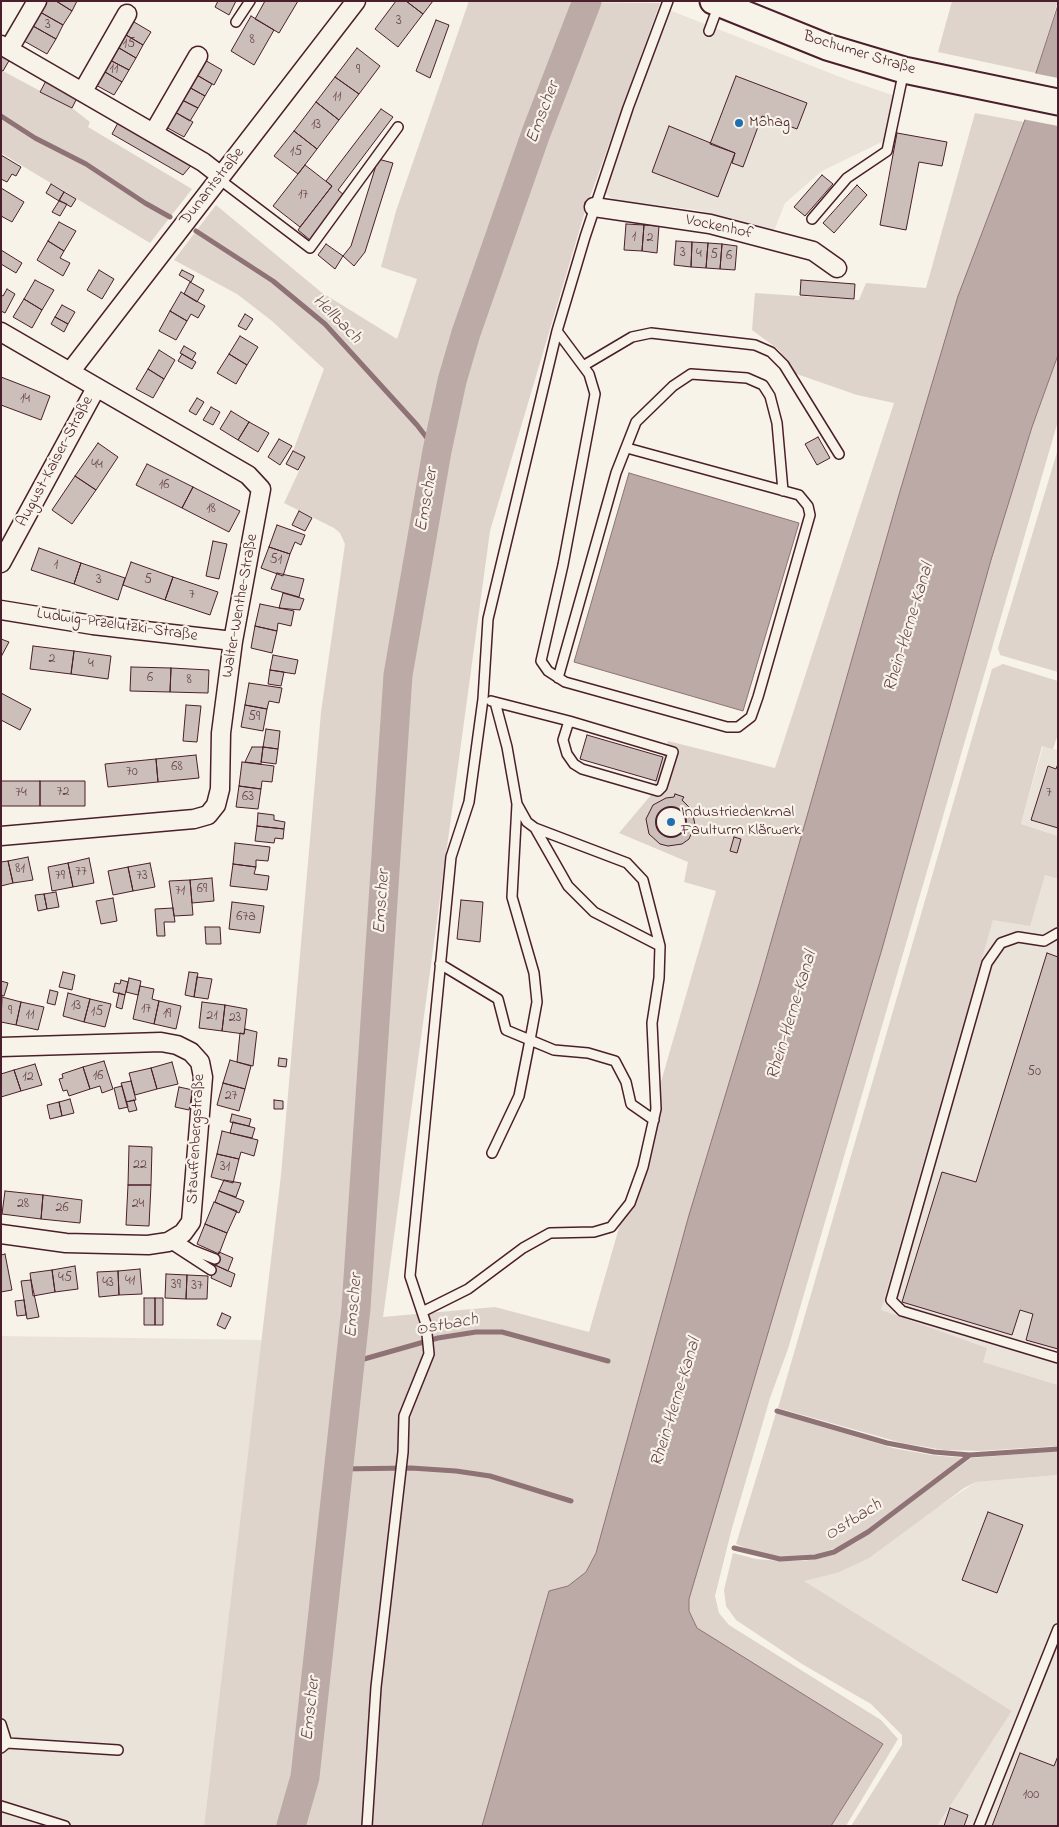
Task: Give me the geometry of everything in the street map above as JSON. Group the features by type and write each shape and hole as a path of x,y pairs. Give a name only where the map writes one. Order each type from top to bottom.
{"main road":[{"name":"Bochumer Straße","path":"716,2 827,47 904,70 1058,102"}],"street":[{"path":"37,1 5,47 204,162 220,177"},
{"name":"Dunantstraße","path":"70,372 356,1"},
{"path":"83,91 128,14"},
{"path":"154,132 198,56"},
{"name":"Vockenhof","path":"594,207 710,224 814,251 837,268"},
{"name":"Walter-Wenthe-Straße","path":"1,332 248,475 261,489 233,641 221,733 220,789 216,805 208,815 177,821 1,836"},
{"name":"August-Kaiser-Straße","path":"1,563 96,388"},
{"name":"Ludwig-Przelutzki-Straße","path":"1,610 93,625 233,641"},
{"name":"Stauffenbergstraße","path":"1,1047 161,1042 177,1045 191,1052 200,1062 203,1077 191,1222 183,1234 172,1240"},
{"path":"1,1234 66,1243 148,1245 172,1240"}],"lane":[{"path":"236,22 250,1"},
{"path":"367,1826 376,1687 403,1452 404,1416 430,1354 426,1324 410,1276 451,857 470,802 484,699 488,619 557,331 594,207 668,1"},
{"path":"709,31 716,2"},
{"path":"812,219 848,178 887,151 904,70"},
{"path":"220,177 310,248 398,127"},
{"path":"557,331 589,374 595,394 563,565 541,661 548,672 566,682 727,727 738,727 752,717 810,515 808,506 799,495 627,448"},
{"path":"583,366 632,337 651,334 755,345 771,352 784,365 839,454"},
{"path":"558,678 616,473 636,422 658,399 691,374 747,378 763,385 770,396 777,423 783,490"},
{"path":"484,699 568,721 673,752 662,787 658,791 582,769 574,764 567,754 563,740 568,721"},
{"path":"492,1154 519,1096 537,1002 534,972 512,898 518,804 507,747 495,702"},
{"path":"422,1312 468,1289 523,1248 550,1233 594,1232 611,1227 630,1203 643,1167 654,1120 656,1109 652,1023 659,978 660,946 643,880 627,863 535,828 527,822 518,804"},
{"path":"535,828 568,886 594,912 660,946"},
{"path":"1058,933 1044,941 1018,937 1001,944 987,963 891,1300 902,1311 1058,1358"},
{"path":"440,964 498,998 506,1030 554,1050 588,1053 615,1061 626,1082 631,1104 654,1120"},
{"path":"172,1240 215,1259"},
{"path":"172,1240 211,1270"},
{"path":"979,1826 1058,1629"},
{"path":"1,1724 4,1745 118,1750"},
{"path":"1,1806 65,1826"}],"shaded area":[{"path":"469,1 660,3 586,208 490,531 383,1317 495,1307 589,1332 716,891 684,882 688,862 619,833 651,795 668,741 775,768 894,403 857,395 794,373 779,350 752,330 755,293 859,300 866,283 926,288 975,113 1024,122 958,296 898,498 759,984 689,1215 596,1553 586,1572 568,1586 549,1591 482,1826 204,1826 281,1175 321,712 345,544 340,533 334,528 284,503 305,458 293,451 324,369 272,321 237,294 174,260 216,205 321,292 397,339 417,279 381,267 396,211"},
{"path":"952,1 1058,1 1036,73 938,52"},
{"path":"669,10 848,80 895,96 886,140 822,171 785,203 774,231 697,210 614,200 604,192"},
{"path":"1,70 72,108 90,122 88,127 192,189 150,243 1,153"},
{"path":"1058,355 1058,421 788,1349 770,1398 732,1528 715,1596 719,1613 729,1625 881,1720 898,1739 846,1826 831,1826 883,1744 697,1628 689,1611 689,1599 882,949 991,560 1032,427"},
{"path":"1058,449 1058,672 1000,655 998,648"},
{"path":"1003,664 1058,681 1058,734 1053,749 1042,746 1021,824 1058,836 1058,879 1045,875 1030,926 993,920 881,1310 987,1348 983,1362 1058,1385 1058,1446 979,1451 944,1450 902,1443 778,1408 992,669"},
{"path":"1043,746 1058,750 1058,836 1021,824"},
{"path":"1045,875 1058,879 1058,1385 982,1362 986,1348 880,1311 993,919"},
{"path":"1,1336 262,1340 204,1826 1,1826"},
{"path":"776,1413 893,1448 931,1455 965,1458 859,1536 842,1546 801,1557 776,1557 758,1553 736,1544"},
{"path":"1058,1451 1058,1475 976,1482 964,1488 869,1558 837,1573 804,1581 1012,1711 937,1826 851,1826 902,1745 902,1735 871,1704 802,1664 736,1620 726,1606 724,1590 733,1553 756,1559 781,1561 804,1561 824,1557 857,1542 971,1458"},
{"path":"1058,1475 1058,1826 937,1826 1012,1711 803,1581 837,1573 976,1482"}],"water":[{"name":"Rhein-Herne-Kanal","path":"1058,5 1058,355 1032,427 991,560 882,949 689,1599 689,1611 697,1628 883,1744 831,1826 482,1826 549,1591 568,1586 586,1572 596,1553 689,1215 759,984 898,498 958,296 1026,117 1036,73"},
{"path":"629,473 799,523 743,711 574,662"}],"pier":[{"path":"1033,73 1058,78 1058,126 1022,119"}],"building":[{"path":"47,1 56,1 72,11 63,25 40,12"},
{"path":"56,1 77,1 72,11"},
{"path":"218,1 236,1 229,15 215,7"},
{"path":"265,1 298,1 279,33 255,19"},
{"path":"396,1 406,1 423,14 398,47 375,29"},
{"path":"406,1 433,1 423,14"},
{"path":"40,12 63,25 56,39 33,26"},
{"path":"251,16 274,30 254,65 231,51"},
{"path":"129,19 151,32 143,45 121,32"},
{"path":"436,20 449,25 430,78 416,71"},
{"path":"33,26 56,39 47,54 24,41"},
{"path":"121,32 143,45 136,58 114,45"},
{"path":"114,45 136,58 129,70 106,58"},
{"path":"357,48 380,66 359,94 335,77"},
{"path":"1,54 10,59 3,71 1,70"},
{"path":"106,58 129,70 122,82 100,69"},
{"path":"203,59 222,70 214,85 195,74"},
{"path":"100,69 122,82 114,95 92,83"},
{"path":"195,74 212,84 205,96 187,86"},
{"name":"Mohag","path":"736,76 807,103 797,129 762,116 743,167 732,163 735,153 710,144"},
{"path":"335,77 359,94 339,120 316,102"},
{"path":"47,79 78,96 72,108 40,92"},
{"path":"187,86 205,96 198,108 180,99"},
{"path":"180,99 198,108 190,121 173,111"},
{"path":"316,102 339,120 317,149 294,131"},
{"path":"381,109 393,117 338,190 344,195 310,240 298,230 332,186 326,181"},
{"path":"173,111 193,122 184,137 164,126"},
{"path":"119,121 193,163 183,175 112,134"},
{"path":"669,126 735,153 718,197 652,172"},
{"path":"294,131 317,149 298,174 274,156"},
{"path":"897,133 947,142 942,166 919,162 906,230 880,225"},
{"path":"1,155 21,167 16,176 12,174 7,182 1,179"},
{"path":"378,159 393,163 365,252 354,266 343,256 351,246"},
{"path":"305,165 332,186 300,227 273,206"},
{"path":"822,175 833,184 805,216 794,207"},
{"path":"51,184 64,192 59,201 46,193"},
{"path":"857,185 867,195 834,233 823,223"},
{"path":"1,188 24,202 12,222 1,216"},
{"path":"64,192 76,199 71,207 59,200"},
{"path":"59,201 67,204 60,216 52,212"},
{"path":"59,222 76,231 64,251 48,241"},
{"path":"626,224 644,225 642,251 624,250"},
{"path":"644,225 659,226 657,253 642,251"},
{"path":"48,241 64,251 60,258 70,263 63,276 37,260"},
{"path":"676,241 692,242 691,267 674,265"},
{"path":"692,242 708,243 706,268 691,267"},
{"path":"708,243 722,244 720,269 706,268"},
{"path":"326,244 343,256 335,269 318,255"},
{"path":"722,244 737,246 735,270 720,269"},
{"path":"1,250 22,263 16,273 1,264"},
{"path":"99,270 114,279 102,299 87,290"},
{"path":"182,270 194,276 191,282 179,275"},
{"path":"35,280 54,290 42,310 24,299"},
{"path":"801,280 855,284 854,299 800,295"},
{"path":"190,282 204,290 197,302 184,294"},
{"path":"7,289 15,294 5,313 1,311 1,295 3,296"},
{"path":"181,292 205,306 198,318 191,314 187,321 170,311"},
{"path":"24,299 42,310 32,328 13,317"},
{"path":"62,305 75,312 68,324 55,317"},
{"path":"170,311 187,321 176,340 159,331"},
{"path":"245,314 253,319 246,330 238,326"},
{"path":"55,317 68,324 64,332 51,324"},
{"path":"240,336 258,347 247,365 229,354"},
{"path":"184,346 196,353 192,360 180,353"},
{"path":"159,350 175,360 164,379 148,369"},
{"path":"182,354 196,362 192,369 178,361"},
{"path":"229,354 247,365 236,384 217,373"},
{"path":"148,369 164,379 153,398 136,389"},
{"path":"1,377 50,396 41,420 1,405"},
{"path":"197,398 204,402 196,415 189,411"},
{"path":"211,407 220,412 213,425 203,420"},
{"path":"231,411 249,422 238,440 220,429"},
{"path":"249,422 269,433 258,452 238,440"},
{"path":"818,437 830,458 817,465 805,444"},
{"path":"279,439 292,446 280,465 268,457"},
{"path":"98,443 118,457 96,490 75,476"},
{"path":"293,451 305,457 298,470 286,464"},
{"path":"147,464 193,487 182,508 136,485"},
{"path":"75,476 96,490 72,524 52,510"},
{"path":"193,487 240,511 229,532 182,508"},
{"path":"299,511 312,518 305,531 292,525"},
{"path":"277,525 305,535 301,545 295,542 290,554 269,547"},
{"path":"213,541 227,544 219,579 206,576"},
{"path":"269,547 290,554 283,576 261,568"},
{"path":"39,548 81,563 74,584 31,570"},
{"path":"131,562 173,577 165,600 123,585"},
{"path":"81,563 125,578 118,600 74,584"},
{"path":"277,573 304,579 299,597 271,589"},
{"path":"173,577 218,592 210,615 165,600"},
{"path":"283,593 304,599 300,610 279,608"},
{"path":"260,604 294,611 291,626 278,623 277,631 255,626"},
{"path":"255,626 277,631 272,653 251,648"},
{"path":"1,639 9,642 1,657"},
{"path":"33,646 74,651 71,674 30,669"},
{"path":"74,651 111,656 108,679 71,674"},
{"path":"273,655 298,660 295,674 270,670"},
{"path":"131,667 171,668 170,692 130,691"},
{"path":"171,668 209,670 208,693 170,692"},
{"path":"270,670 284,672 281,686 268,684"},
{"path":"249,683 282,688 279,703 269,701 267,709 245,705"},
{"path":"1,693 31,709 20,730 1,720"},
{"path":"186,705 201,706 197,742 183,741"},
{"path":"245,705 267,709 263,731 241,727"},
{"path":"266,729 280,731 278,749 263,747"},
{"path":"587,735 663,757 656,781 580,759"},
{"path":"252,747 263,747 261,764 245,762"},
{"path":"263,747 278,749 276,764 261,762"},
{"path":"196,755 199,778 158,782 156,759"},
{"path":"156,759 158,782 108,787 105,764"},
{"path":"242,762 274,766 272,782 262,781 261,789 239,786"},
{"path":"1058,764 1058,828 1031,820 1048,766 1056,769"},
{"path":"1,781 40,781 40,806 1,806"},
{"path":"40,781 85,781 85,806 40,806"},
{"path":"239,786 261,789 258,809 236,807"},
{"name":"Industriedenkmal Faulturm Klärwerk","path":"675,794 684,797 682,800 692,810 695,825 689,839 682,844 668,846 660,844 649,834 646,819 653,805 666,798 674,797"},
{"path":"258,813 274,815 274,820 285,822 284,829 257,826"},
{"path":"257,826 284,829 283,839 275,838 274,843 255,841"},
{"path":"734,837 741,839 737,853 730,851"},
{"path":"235,843 270,847 268,861 256,860 256,867 233,864"},
{"path":"28,857 33,880 13,883 8,861"},
{"path":"89,858 94,883 73,887 68,863"},
{"path":"8,861 13,883 1,886 1,862"},
{"path":"68,863 73,887 52,891 48,867"},
{"path":"150,863 155,887 133,891 128,867"},
{"path":"233,864 256,867 254,874 269,876 267,890 230,886"},
{"path":"128,867 133,891 113,895 108,871"},
{"path":"212,878 214,901 192,903 190,880"},
{"path":"190,880 193,915 174,916 169,881"},
{"path":"56,892 59,907 47,909 44,894"},
{"path":"44,894 47,909 38,911 35,895"},
{"path":"113,898 117,921 101,924 96,901"},
{"path":"461,900 483,902 480,942 457,939"},
{"path":"232,902 264,906 260,933 229,929"},
{"path":"173,908 175,922 164,922 165,936 157,936 155,909"},
{"path":"205,927 220,927 221,944 206,944"},
{"path":"1047,953 1058,957 1058,1349 1026,1340 1033,1314 1020,1310 1012,1335 902,1302 942,1172 976,1182"},
{"path":"63,972 75,975 72,990 59,987"},
{"path":"189,972 198,973 194,997 185,995"},
{"path":"197,977 212,979 208,999 194,997"},
{"path":"129,978 141,981 138,995 126,992"},
{"path":"121,980 128,982 125,995 113,992 115,983 120,984"},
{"path":"1,981 8,983 4,996 1,995"},
{"path":"140,986 154,989 152,999 159,1001 154,1024 133,1019"},
{"path":"50,990 58,992 55,1005 47,1003"},
{"path":"68,993 90,999 84,1022 63,1016"},
{"path":"119,993 125,995 122,1009 116,1007"},
{"path":"2,997 21,1002 16,1025 1,1022"},
{"path":"90,999 111,1004 105,1027 84,1022"},
{"path":"159,1001 181,1006 176,1029 154,1024"},
{"path":"21,1002 44,1007 38,1030 16,1025"},
{"path":"202,1002 225,1005 222,1031 199,1028"},
{"path":"225,1005 247,1009 244,1034 222,1031"},
{"path":"245,1029 257,1032 253,1066 237,1062 240,1033 244,1034"},
{"path":"279,1058 287,1059 286,1067 278,1066"},
{"path":"230,1060 251,1066 245,1089 223,1083"},
{"path":"104,1061 113,1089 102,1093 100,1086 90,1089 83,1067"},
{"path":"172,1062 178,1084 157,1089 151,1068"},
{"path":"35,1064 42,1085 21,1091 14,1070"},
{"path":"83,1067 90,1089 69,1096 67,1090 63,1091 59,1079 63,1078 62,1074"},
{"path":"151,1068 157,1089 135,1095 129,1073"},
{"path":"14,1070 21,1091 1,1097 1,1074"},
{"path":"131,1081 136,1100 126,1102 121,1083"},
{"path":"223,1083 245,1089 239,1111 217,1105"},
{"path":"122,1086 128,1107 119,1109 114,1088"},
{"path":"179,1087 193,1090 189,1110 175,1107"},
{"path":"70,1099 74,1113 62,1116 59,1102"},
{"path":"134,1100 137,1110 129,1112 126,1102"},
{"path":"274,1100 283,1101 283,1109 274,1109"},
{"path":"59,1102 62,1116 50,1119 47,1105"},
{"path":"232,1114 251,1119 249,1126 230,1122"},
{"path":"233,1122 255,1128 252,1138 230,1133"},
{"path":"222,1131 258,1140 254,1156 241,1152 239,1159 217,1154"},
{"path":"129,1146 152,1147 151,1185 128,1185"},
{"path":"217,1154 239,1159 233,1183 211,1177"},
{"path":"224,1180 241,1183 236,1197 219,1191"},
{"path":"128,1185 151,1185 149,1226 126,1225"},
{"path":"5,1191 43,1195 41,1219 2,1214"},
{"path":"219,1191 244,1201 239,1213 215,1202"},
{"path":"43,1195 82,1200 80,1223 41,1219"},
{"path":"214,1202 237,1211 227,1233 205,1224"},
{"path":"205,1224 227,1233 219,1254 197,1244"},
{"path":"219,1252 233,1258 228,1271 215,1265"},
{"path":"5,1254 12,1290 1,1292 1,1255"},
{"path":"215,1265 235,1274 231,1287 211,1278"},
{"path":"75,1266 78,1289 55,1292 52,1270"},
{"path":"140,1269 142,1294 119,1295 118,1271"},
{"path":"52,1270 55,1292 33,1296 30,1273"},
{"path":"118,1271 119,1295 99,1297 97,1272"},
{"path":"166,1274 187,1275 186,1299 165,1298"},
{"path":"187,1275 208,1276 207,1299 186,1299"},
{"path":"31,1280 39,1317 27,1319 21,1281"},
{"path":"144,1298 155,1298 155,1325 144,1325"},
{"path":"155,1298 163,1298 163,1325 155,1325"},
{"path":"24,1300 26,1315 17,1316 15,1301"},
{"path":"222,1313 231,1317 225,1329 217,1325"},
{"path":"988,1512 1023,1525 997,1593 962,1580"},
{"path":"1020,1753 1054,1766 1058,1756 1058,1826 992,1826"},
{"path":"950,1808 968,1815 964,1826 944,1826"}],"waterway":[{"name":"Emscher","path":"291,1826 305,1777 356,1308 398,675 437,451 452,381 466,333 536,133 587,1"},
{"name":"Hellbach","path":"1,116 35,138 86,164 145,203 170,217"},
{"name":"Hellbach","path":"196,231 273,281 325,324 417,425 437,451"},
{"name":"Ostbach","path":"350,1363 438,1338 476,1332 502,1332 608,1361"},
{"name":"Ostbach","path":"777,1411 887,1443 934,1452 970,1455 1058,1449"},
{"name":"Ostbach","path":"734,1548 780,1559 815,1557 834,1552 868,1532 970,1455"},
{"name":"Ostbach","path":"338,1469 411,1468 456,1471 490,1476 571,1501"}],"place":[{"name":"Mohag","path":"739,123"},
{"name":"Industriedenkmal Faulturm Klärwerk","path":"671,822"}]}
